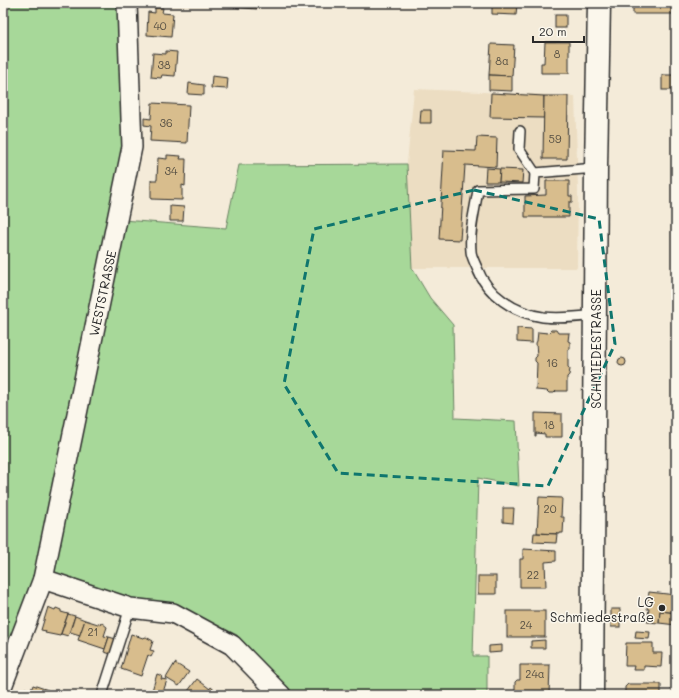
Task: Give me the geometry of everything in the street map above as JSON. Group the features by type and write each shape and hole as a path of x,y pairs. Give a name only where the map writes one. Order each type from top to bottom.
{"main road":[{"name":"SCHMIEDESTRASSE","path":"592,695 596,168 599,3"}],"street":[{"name":"WESTSTRASSE","path":"3,684 42,579 132,147 127,3"},
{"path":"42,579 130,608 173,613 232,645 281,695"}],"lane":[{"path":"520,131 519,149 535,173 534,190 478,190 471,231 471,252 480,276 492,292 514,308 542,316 569,318 595,315"},
{"path":"535,173 596,168"},
{"path":"102,695 130,608"}],"highlighted area":[{"path":"474,190 599,219 615,344 548,486 338,473 284,384 314,229"}],"shaded area":[{"path":"414,89 575,96 578,190 577,268 412,268 407,164"}],"green space":[{"path":"3,3 121,3 127,148 40,574 3,669"},
{"path":"407,164 412,268 430,298 453,325 455,418 516,421 519,486 478,478 473,656 487,656 487,695 291,695 237,635 178,606 120,599 48,571 123,220 226,228 239,165"}],"building":[{"path":"229,3 257,3 257,9 229,7"},
{"path":"492,3 517,3 516,15 492,14"},
{"path":"633,3 676,3 676,14 633,14"},
{"path":"155,8 163,8 162,13 173,14 171,37 147,35 148,12 155,13"},
{"path":"555,15 566,15 566,28 555,28"},
{"path":"545,42 569,42 569,73 541,73 541,63 544,63"},
{"path":"491,44 514,45 512,76 489,75"},
{"path":"166,51 177,52 175,76 162,75 161,78 151,77 153,53 166,54"},
{"path":"489,75 512,76 512,91 489,90"},
{"path":"662,75 676,75 676,90 662,90"},
{"path":"212,76 228,78 227,89 211,88"},
{"path":"189,83 204,85 204,95 188,94"},
{"path":"491,93 544,96 544,118 490,117"},
{"path":"544,96 568,96 567,159 543,159"},
{"path":"152,103 189,105 187,143 150,141 151,126 144,125 144,118 151,119"},
{"path":"421,110 431,110 431,123 420,123"},
{"path":"477,137 497,138 496,167 465,165 460,240 439,239 444,150 476,151"},
{"path":"167,155 181,156 180,159 186,159 185,186 182,185 182,200 151,199 151,180 157,180 158,158 167,159"},
{"path":"486,168 500,169 499,182 485,182"},
{"path":"500,169 523,170 522,183 499,182"},
{"path":"546,181 569,181 569,196 572,196 572,202 569,202 569,217 525,217 525,196 546,195"},
{"path":"170,206 184,207 183,221 170,221"},
{"path":"517,328 532,329 532,343 517,342"},
{"path":"551,330 556,330 558,333 569,333 568,341 570,342 570,349 568,350 568,367 570,369 567,377 567,391 556,391 554,393 536,390 537,363 535,358 537,356 536,343 538,332 548,333"},
{"path":"620,358 624,358 626,362 624,366 620,366 618,364 618,360"},
{"path":"535,413 562,414 562,437 545,437 545,434 536,433 535,436"},
{"path":"539,497 562,498 561,517 564,517 563,533 537,533"},
{"path":"503,508 514,508 513,523 503,522"},
{"path":"534,533 557,534 556,543 533,542"},
{"path":"523,549 556,551 556,561 545,562 546,587 520,587 520,559 523,559"},
{"path":"478,576 496,576 496,594 478,594"},
{"path":"649,592 676,595 676,613 660,611 659,623 647,622"},
{"path":"48,607 55,610 56,608 61,610 61,612 68,614 60,636 45,633 46,631 41,630"},
{"path":"611,609 620,609 620,627 611,627"},
{"path":"507,611 545,611 545,637 507,637"},
{"path":"660,611 676,613 676,625 659,623"},
{"path":"68,614 75,616 68,636 61,634"},
{"path":"75,616 85,620 80,635 70,632"},
{"path":"85,620 98,624 102,623 107,627 104,636 109,637 105,649 78,640"},
{"path":"636,631 650,632 649,639 635,638"},
{"path":"131,634 143,638 146,637 153,641 150,650 154,651 151,657 148,655 141,676 121,669"},
{"path":"109,637 116,639 111,654 104,652"},
{"path":"545,640 545,648 531,648 531,641"},
{"path":"626,643 653,643 653,653 662,653 661,667 644,666 644,670 633,670 634,666 625,666"},
{"path":"502,645 502,652 489,653 489,646"},
{"path":"175,663 189,672 179,686 166,678"},
{"path":"520,665 550,665 549,695 515,695 515,682 520,680"},
{"path":"157,674 162,676 161,679 167,680 162,695 151,694"},
{"path":"197,679 210,689 205,695 193,695 188,691"},
{"path":"628,684 661,684 661,695 627,695 625,693 625,687"},
{"path":"33,685 48,690 47,695 21,695 22,692 25,691 25,688 31,690"},
{"path":"211,687 219,694 205,695"}],"place":[{"name":"LG Schmiedestraße","path":"662,608"}]}
